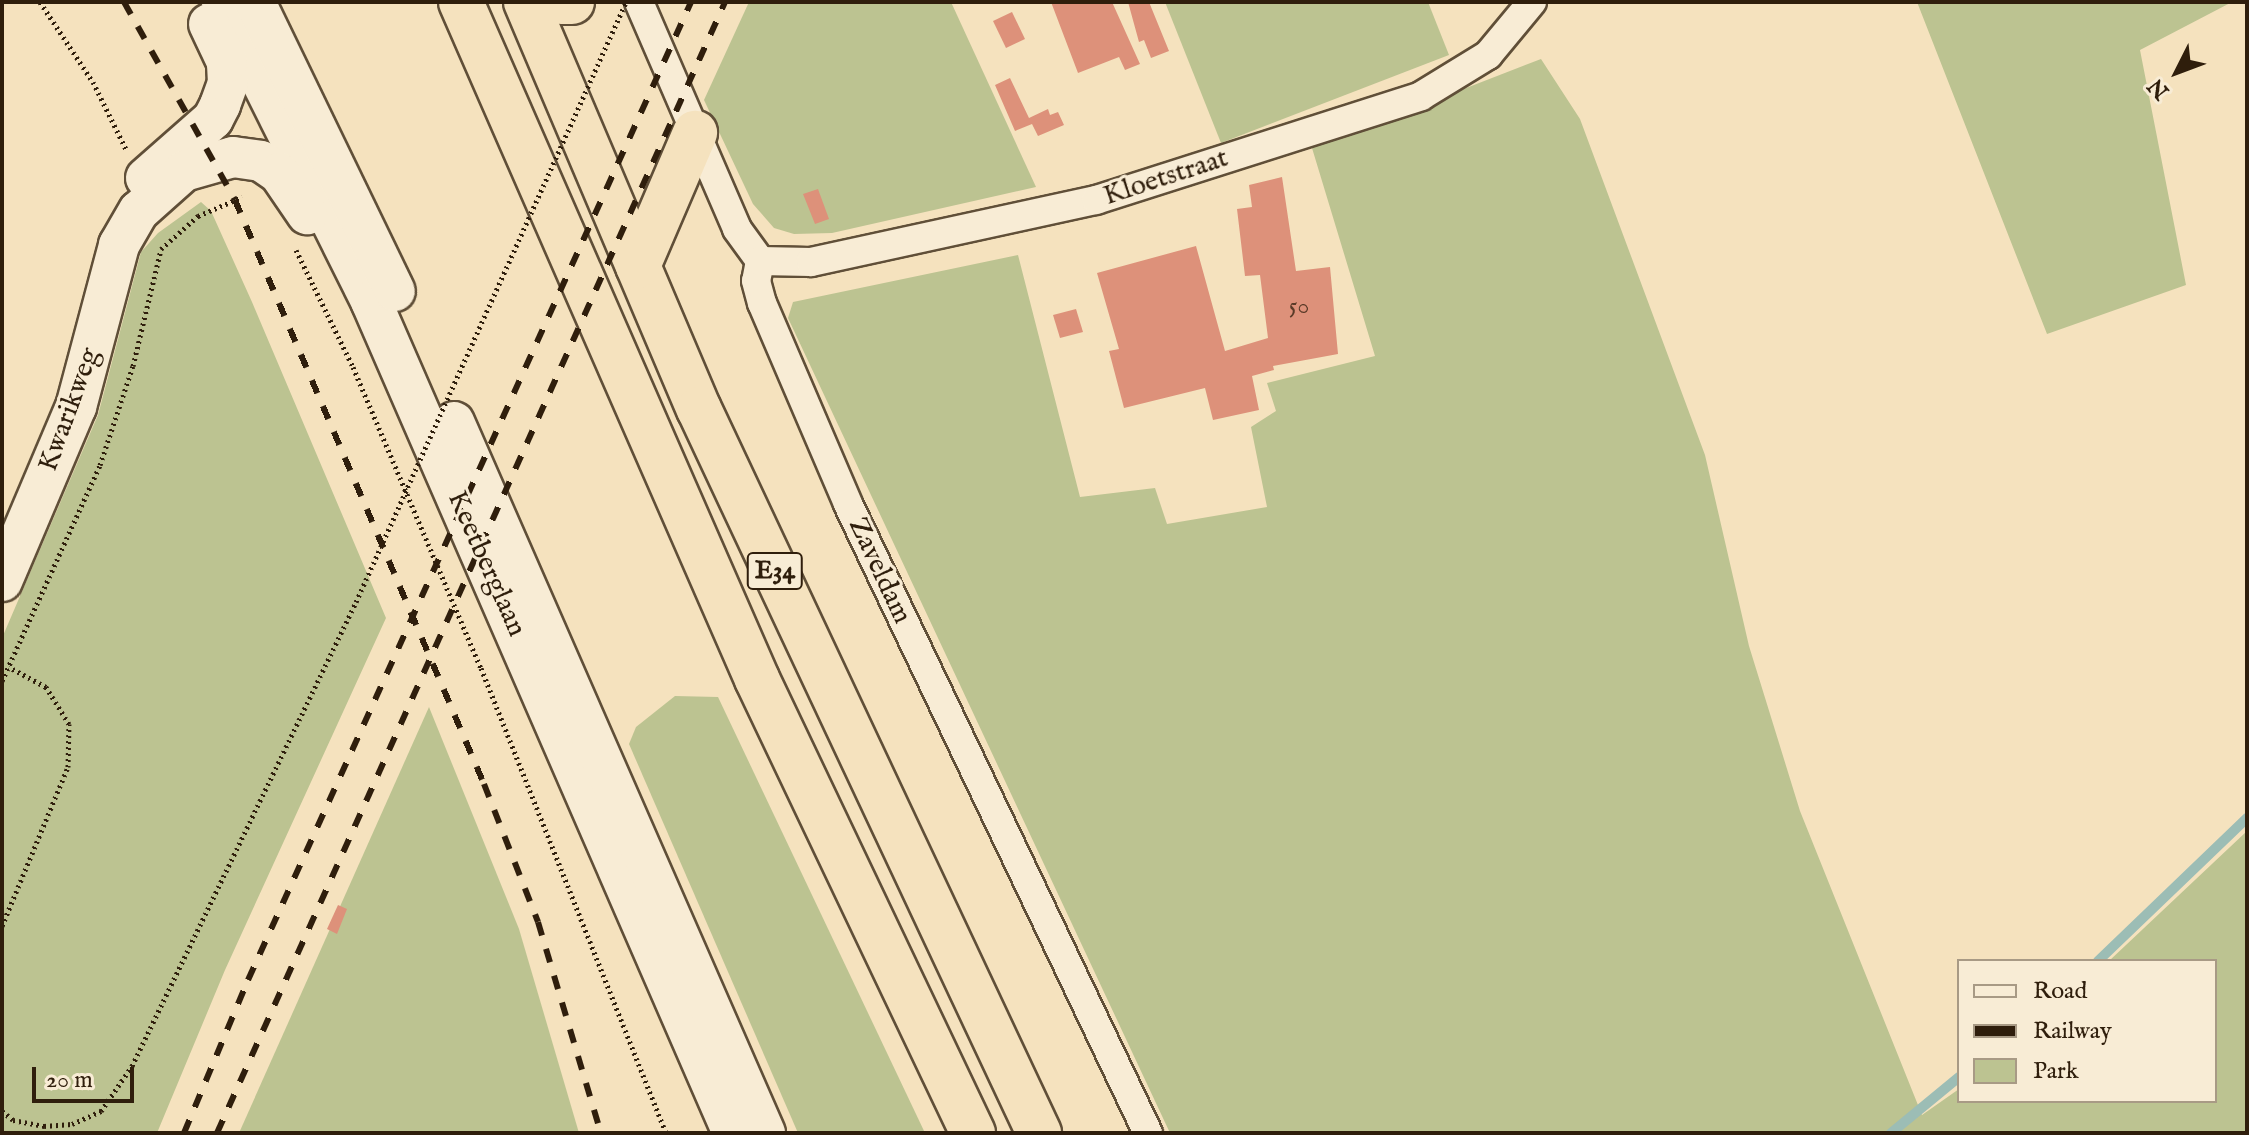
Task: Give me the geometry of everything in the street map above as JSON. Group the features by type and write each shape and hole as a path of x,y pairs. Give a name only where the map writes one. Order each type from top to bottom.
{"highway":[{"name":"E34","path":"461,2 757,679 973,1133"},
{"name":"E34","path":"526,2 699,409 1039,1133"},
{"path":"561,2 572,2"},
{"path":"638,266 695,133"}],"main road":[{"name":"Kwarikweg","path":"2,581 76,407 124,234 143,184 213,119 228,83 227,62 198,2"},
{"name":"Keetberglaan","path":"222,2 371,301 733,1133"},
{"name":"Keetberglaan","path":"255,2 360,212 765,1133"},
{"name":"Kwarikweg","path":"124,234 139,211 184,171 233,157"},
{"path":"233,157 261,161 279,173 371,301"}],"street":[{"path":"639,2 737,229 760,261"},
{"name":"Kloetstraat","path":"760,261 811,262 1096,200 1421,96 1488,55 1532,2"},
{"name":"Zaveldam","path":"760,261 756,281 762,303 848,504 1148,1133"}],"path":[{"path":"40,2 93,82 143,184"},
{"path":"2,1111 13,1120 44,1126 72,1124 101,1111 132,1066 356,602 626,2"},
{"path":"178,232 198,216 250,193 233,157"},
{"path":"295,247 353,367 481,668 666,1133"},
{"path":"2,681 9,667 46,687 69,724 68,767 2,926"}],"green space":[{"path":"749,2 951,2 1036,187 832,233 794,234 774,228 753,204 704,100"},
{"path":"1165,2 1428,2 1449,55 1221,143"},
{"path":"1917,2 2232,2 2140,50 2186,285 2047,334"},
{"path":"1541,59 1580,119 1705,455 1749,646 1800,811 1922,1115 1957,1090 1957,1103 2217,1103 2217,959 2111,959 2247,831 2247,1133 1170,1133 788,318 793,302 1018,255 1080,497 1155,488 1167,524 1267,507 1251,427 1276,411 1267,383 1375,356 1312,148"},
{"path":"201,202 211,211 252,302 386,618 225,970 157,1133 2,1133 2,638 98,415 141,252 158,233"},
{"path":"675,696 718,697 925,1133 798,1133 629,744 636,727"},
{"path":"429,707 519,929 579,1133 239,1133"}],"building":[{"path":"1051,2 1112,2 1140,64 1125,70 1119,57 1078,73"},
{"path":"1128,2 1149,2 1169,51 1151,58 1144,40 1139,42"},
{"path":"1012,12 1025,39 1006,48 993,21"},
{"path":"1010,78 1029,118 1048,109 1050,115 1058,112 1064,125 1038,136 1032,124 1015,131 995,85"},
{"path":"1282,177 1296,271 1330,267 1338,354 1273,366 1274,370 1252,376 1259,410 1213,420 1205,388 1124,408 1109,351 1119,349 1097,273 1196,246 1225,351 1268,338 1260,275 1245,276 1237,209 1252,207 1249,185"},
{"path":"818,189 829,219 815,224 803,194"},
{"path":"1076,309 1083,332 1060,338 1053,315"},
{"path":"338,905 347,909 337,934 327,929"}],"waterway":[{"path":"2100,959 2247,818"},
{"path":"1891,1133 1957,1079"}],"railway":[{"path":"124,2 235,200 484,784 538,922 601,1133"},
{"path":"184,1133 248,980 691,2"},
{"path":"217,1133 725,2"}]}
